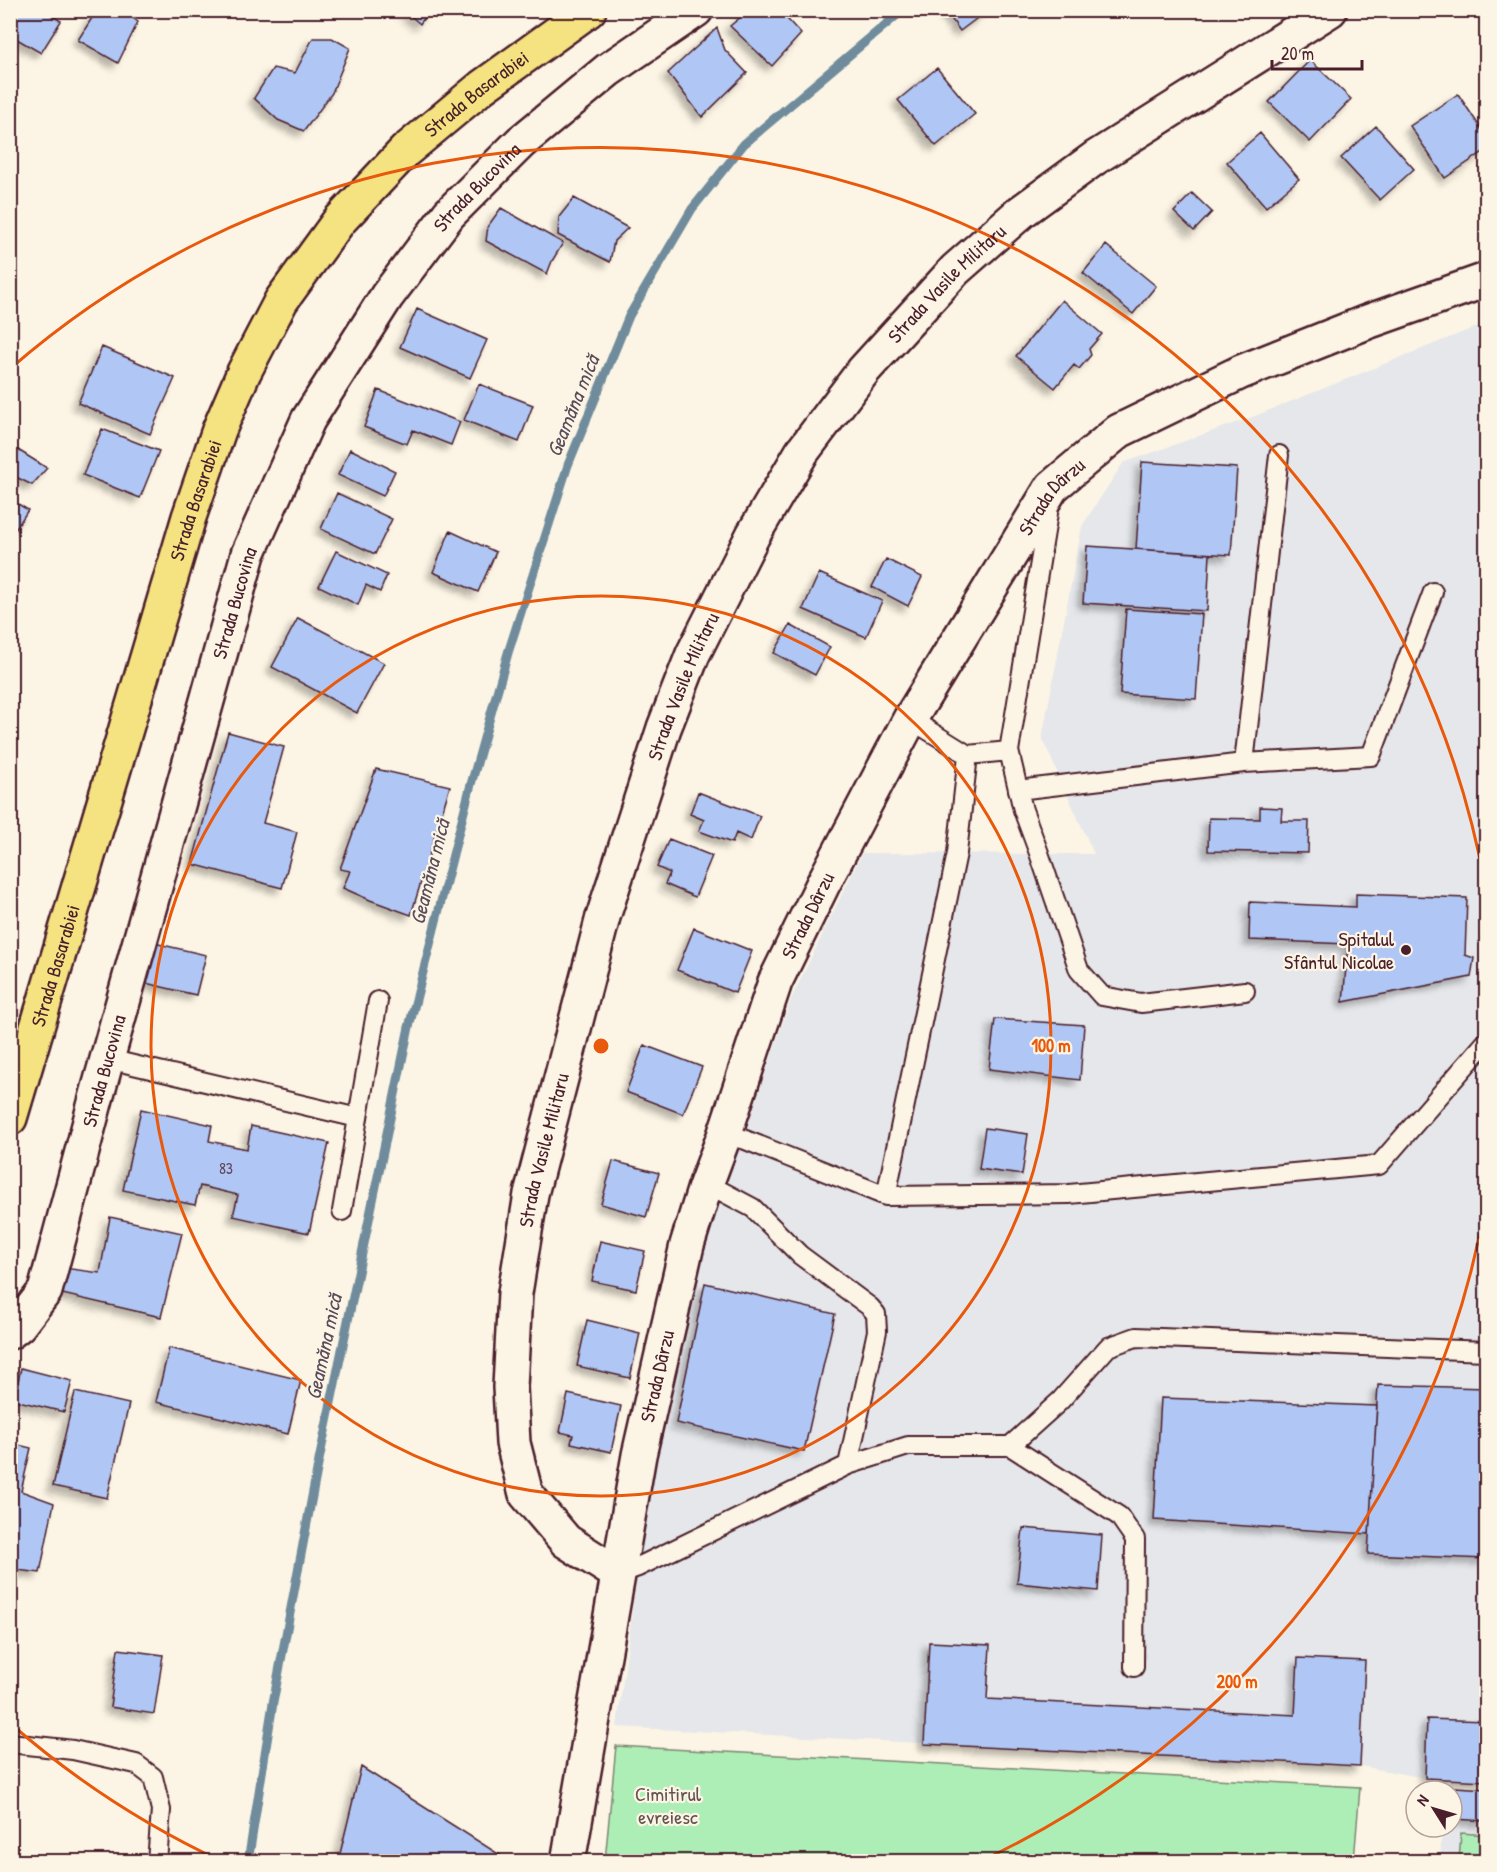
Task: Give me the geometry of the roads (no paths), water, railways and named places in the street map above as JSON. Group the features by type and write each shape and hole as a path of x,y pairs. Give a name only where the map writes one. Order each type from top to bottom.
{"main road":[{"name":"Strada Basarabiei","path":"10,1118 189,517 219,430 260,341 282,301 339,220 405,151 482,87 589,10"}],"street":[{"name":"Strada Bucovina","path":"10,1332 19,1325 45,1291 248,554 308,420 387,296 449,214 521,142 608,70 696,10"},
{"name":"Strada Vasile Militaru","path":"618,1574 566,1541 526,1494 513,1443 511,1398 515,1293 531,1194 603,917 664,728 693,654 753,536 801,452 864,370 955,270 1021,212 1095,158 1330,10"},
{"name":"Strada Dârzu","path":"568,1862 639,1455 687,1245 775,982 823,884 910,719 1052,488 1119,431 1241,372 1367,322 1486,280"}],"lane":[{"path":"1244,763 1279,455"},
{"path":"1052,488 1009,751 1023,810 1040,853 1079,970 1102,996 1141,1003 1245,991"},
{"path":"1018,790 1244,763 1371,756 1433,592"},
{"path":"910,719 968,755 1009,751"},
{"path":"886,1196 957,853 968,755"},
{"path":"342,1211 378,1001"},
{"path":"724,1136 743,1139 886,1196 1069,1194 1379,1165 1486,1042"},
{"path":"108,1059 358,1118"},
{"path":"705,1187 721,1191 753,1208 800,1255 870,1307 876,1314 877,1331 848,1465"},
{"path":"1010,1446 1060,1401 1108,1347 1136,1337 1486,1351"},
{"path":"618,1574 638,1567 848,1465 908,1446 1010,1446 1119,1516 1136,1539 1134,1667"},
{"path":"10,1743 73,1750 136,1764 153,1777 161,1810 157,1862"}],"waterway":[{"name":"Geamăna mică","path":"248,1862 273,1703 317,1470 409,1027 470,788 508,653 568,465 629,316 692,209 744,144 903,10"}],"place":[{"name":"Spitalul Sfântul Nicolae","path":"1406,950"}],"park label":[{"name":"Cimitirul evreiesc","path":"668,1806"}]}
